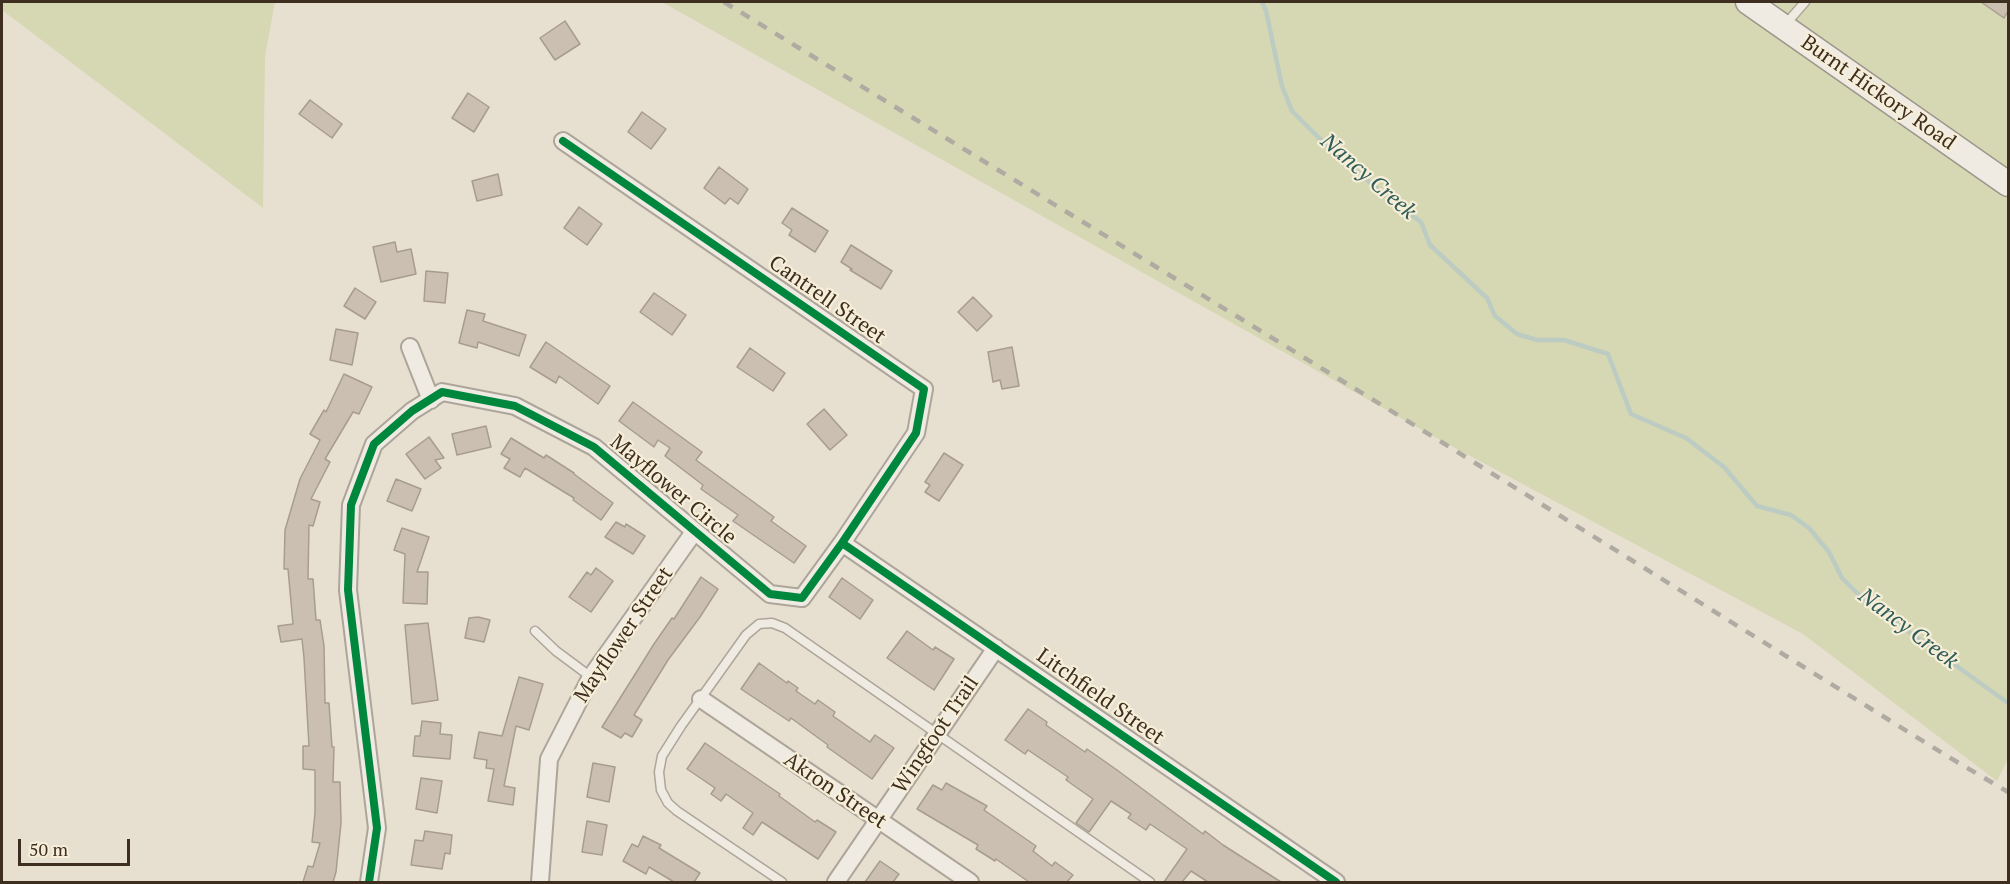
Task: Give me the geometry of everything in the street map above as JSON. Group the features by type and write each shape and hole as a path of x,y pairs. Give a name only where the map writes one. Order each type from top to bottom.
{"main road":[{"name":"Burnt Hickory Road","path":"1748,2 2008,184"}],"street":[{"name":"Cantrell Street","path":"563,141 924,389 916,433 842,543"},
{"path":"410,346 431,400"},
{"name":"Mayflower Circle","path":"369,882 377,828 348,590 351,505 374,444 412,411 442,392 515,406 594,447 770,594 802,598 842,543"},
{"name":"Mayflower Street","path":"540,882 549,759 591,677 694,532"},
{"name":"Litchfield Street","path":"842,543 1336,882"},
{"name":"Wingfoot Trail","path":"836,882 935,734 996,648"},
{"name":"Akron Street","path":"700,699 970,882"}],"lane":[{"path":"1784,27 1805,2"},
{"path":"782,882 668,803 661,790 659,772 662,756 746,635 759,624 772,623 785,628 1150,882"},
{"path":"535,631 556,651 591,677"}],"green space":[{"path":"2,2 275,2 265,56 263,208 2,10"},
{"path":"662,2 2008,2 2008,759 1997,781 1803,634 1431,435"}],"building":[{"path":"1981,2 2008,2 2008,11 2004,18"},
{"path":"565,21 580,44 555,60 540,38"},
{"path":"468,93 489,107 474,132 452,118"},
{"path":"310,100 342,124 332,138 299,114"},
{"path":"642,112 666,129 651,149 628,132"},
{"path":"719,167 748,189 738,204 730,198 725,204 704,188"},
{"path":"498,174 502,195 477,201 472,181"},
{"path":"579,207 602,224 587,245 564,228"},
{"path":"792,208 828,231 815,252 789,235 792,230 782,223"},
{"path":"395,242 397,252 411,249 416,274 381,282 373,247"},
{"path":"851,245 892,271 881,289 841,262"},
{"path":"426,271 448,273 445,303 424,301"},
{"path":"355,288 376,302 365,319 344,306"},
{"path":"654,293 686,315 672,335 640,312"},
{"path":"973,297 992,316 977,331 958,312"},
{"path":"467,310 485,314 483,321 526,335 519,356 478,342 477,348 459,343"},
{"path":"336,329 358,333 352,365 330,360"},
{"path":"546,342 610,386 598,404 559,376 556,383 530,367"},
{"path":"1012,347 1019,386 1002,389 1000,380 993,382 988,352"},
{"path":"750,348 785,373 773,391 737,367"},
{"path":"344,374 372,387 359,414 353,412 325,459 330,462 311,499 320,502 313,526 309,525 308,579 313,579 316,620 320,620 324,646 325,703 329,703 332,747 334,747 333,782 340,782 341,823 333,882 303,882 308,866 313,867 320,843 312,842 315,770 303,769 303,746 309,746 302,639 281,642 278,626 293,624 288,569 284,569 285,530 300,479 320,440 310,434 324,410 326,412"},
{"path":"633,402 702,452 696,460 774,517 771,521 806,546 794,563 733,521 738,515 701,489 703,485 665,456 670,448 658,440 654,447 619,421"},
{"path":"824,409 847,435 830,450 807,424"},
{"path":"486,426 491,447 457,455 452,434"},
{"path":"429,437 444,458 435,460 441,468 425,479 406,454"},
{"path":"511,438 544,458 546,455 613,503 601,520 573,500 574,498 525,468 520,477 504,468 510,459 501,454"},
{"path":"944,453 963,465 939,501 925,492 930,485 925,482"},
{"path":"396,479 421,489 412,511 387,501"},
{"path":"616,522 625,527 626,524 645,536 633,554 605,537"},
{"path":"402,528 429,537 417,572 428,572 427,604 403,603 405,554 394,550"},
{"path":"596,568 613,581 591,612 569,597 587,572 591,575"},
{"path":"701,577 718,589 668,660 634,715 642,720 632,737 625,733 621,738 602,727 654,644 672,618 674,619"},
{"path":"842,578 873,600 860,619 829,597"},
{"path":"478,617 490,620 484,642 465,638 469,618"},
{"path":"428,623 438,700 412,704 405,625"},
{"path":"907,631 933,650 935,647 954,659 934,690 887,658"},
{"path":"759,663 798,688 796,691 815,704 818,700 835,712 833,716 870,742 875,735 894,748 872,779 791,718 789,721 741,689"},
{"path":"519,677 543,684 529,730 516,726 504,786 515,788 513,805 488,801 494,769 486,768 487,760 474,758 479,732 502,736"},
{"path":"1028,709 1047,722 1046,725 1085,752 1087,749 1203,834 1205,831 1281,882 1208,882 1191,871 1182,882 1164,882 1187,849 1150,824 1146,830 1128,818 1131,814 1111,801 1089,832 1076,823 1093,799 1066,780 1068,777 1028,750 1025,754 1005,740"},
{"path":"422,721 441,723 440,734 452,735 450,759 413,756 415,736 420,736"},
{"path":"705,743 780,794 779,796 815,822 817,820 836,832 818,859 762,822 753,835 743,828 753,813 726,794 721,801 711,794 715,788 687,769"},
{"path":"593,763 615,767 609,802 587,797"},
{"path":"421,778 442,781 437,813 416,809"},
{"path":"946,783 987,806 984,810 1036,846 1033,851 1052,866 1055,862 1073,875 1067,882 1029,882 996,859 995,861 976,849 978,845 917,809 933,785 942,790"},
{"path":"587,821 607,825 602,855 582,852"},
{"path":"425,831 452,835 450,854 445,853 442,869 411,865 415,840 423,841"},
{"path":"643,836 661,845 659,848 700,873 694,882 674,882 649,867 646,874 623,861 632,844 638,847"},
{"path":"880,861 899,874 893,882 865,882"}],"waterway":[{"name":"Nancy Creek","path":"1262,2 1266,11 1282,86 1292,111 1381,192 1421,222 1430,245 1487,298 1495,316 1517,334 1537,340 1564,340 1608,354 1631,414 1686,438 1724,467 1757,506 1791,515 1809,528 1829,552 1842,578 1862,598 2008,703"}],"railway":[{"path":"724,2 2008,792"}],"cycle path":[{"path":"369,882 377,828 348,590 351,505 374,444 412,411 442,392 515,406 594,447 770,594 802,598 916,433 924,389 563,141"},
{"path":"842,543 1336,882"}]}
